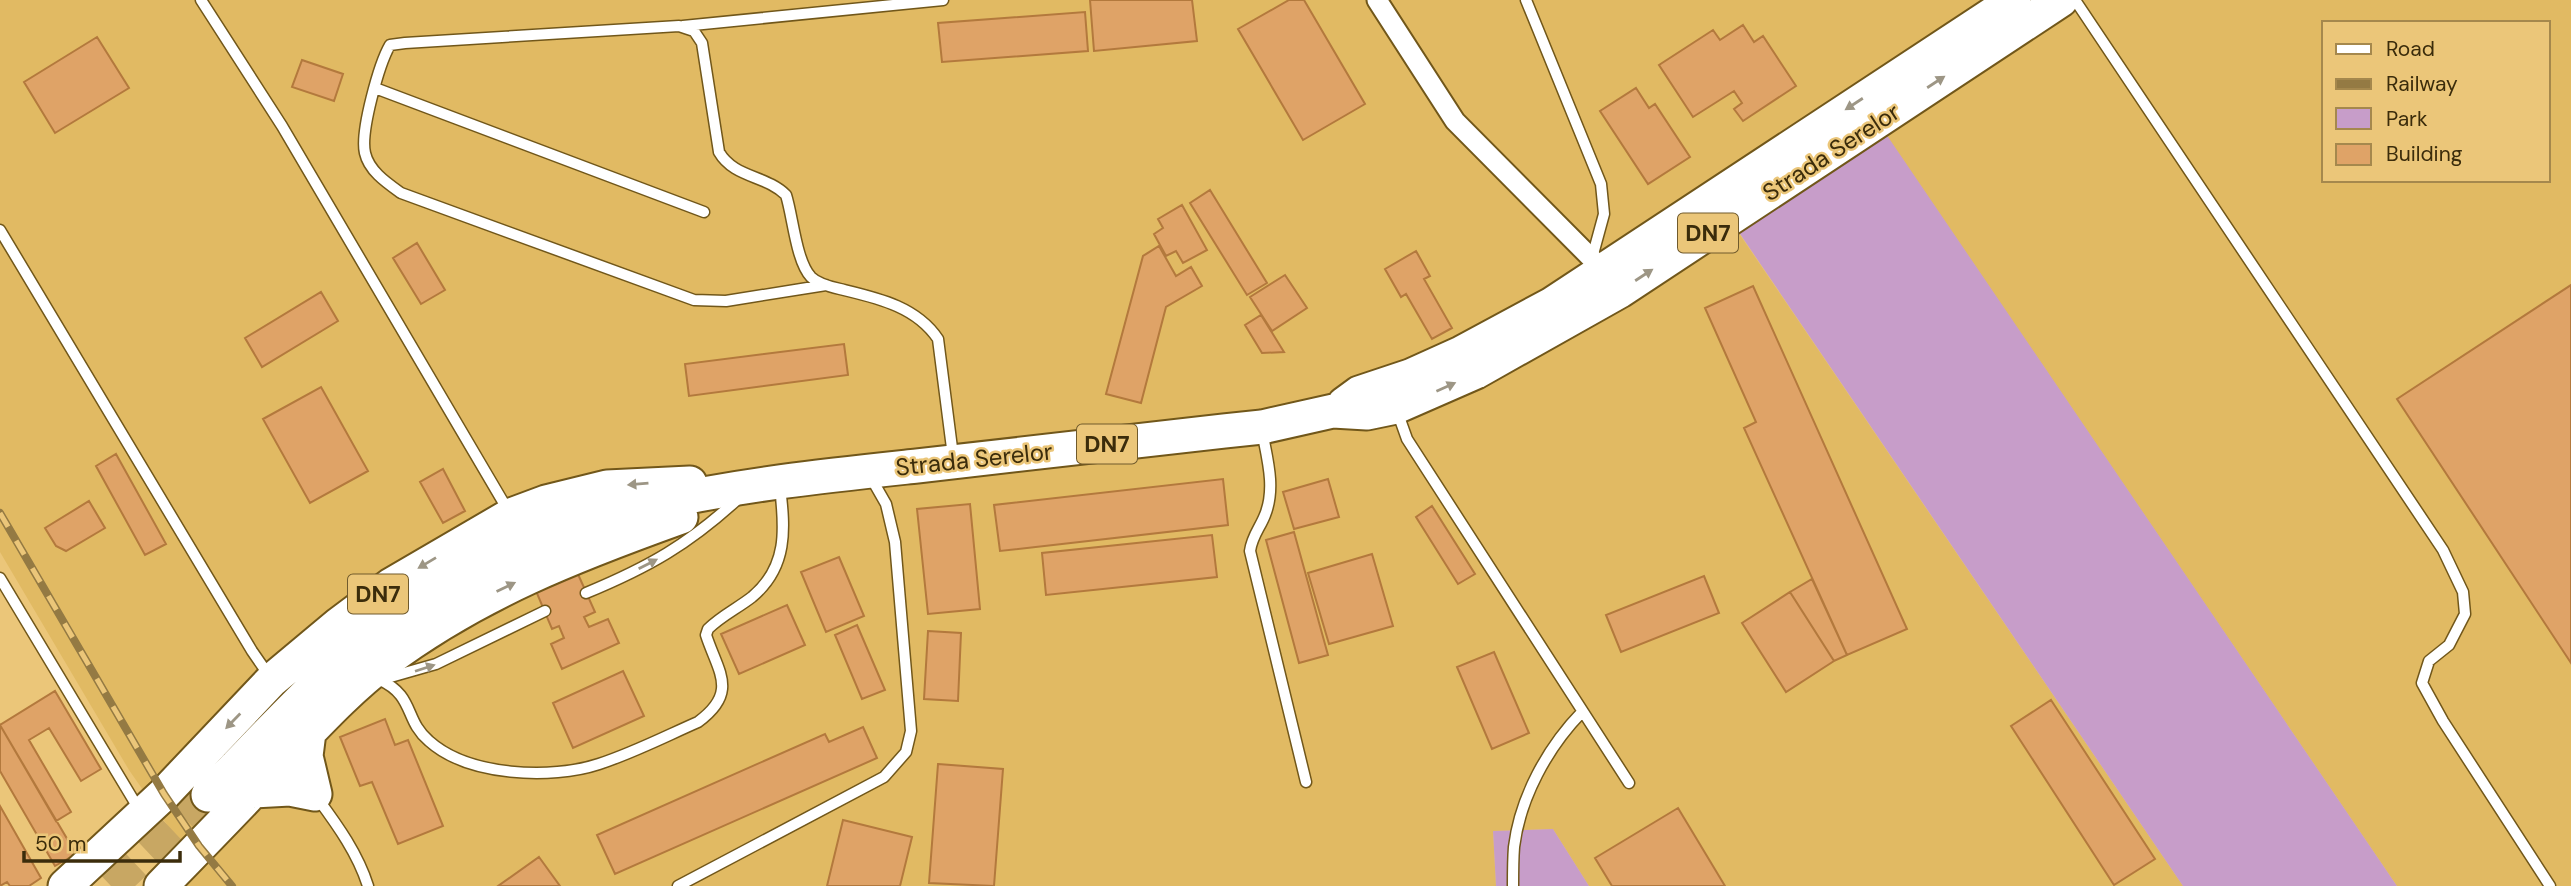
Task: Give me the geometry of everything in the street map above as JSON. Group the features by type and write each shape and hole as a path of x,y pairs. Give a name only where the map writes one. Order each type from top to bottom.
{"highway":[{"name":"Strada Serelor","path":"1333,411 1359,393 1410,376 1502,332 1598,264 2014,0"},
{"name":"Strada Serelor","path":"780,481 1262,427 1333,411 1367,413 1396,407 1476,372 1620,291 2061,0"},
{"name":"DN7","path":"65,886 142,815 272,680 339,624 391,584 511,515 546,502 607,487 780,481"},
{"name":"DN7","path":"160,886 309,732 370,682 384,663 422,635 478,601 543,569 780,481"},
{"name":"DN7","path":"208,795 346,656 386,623 470,569 560,530 613,513 780,481"},
{"path":"253,791 290,789 315,794 306,756 309,732"}],"street":[{"path":"1377,0 1455,121 1598,264"}],"lane":[{"path":"201,0 282,126 511,515"},
{"path":"826,285 726,301 694,300 401,193 380,177 370,165 365,152 365,133 382,59 390,46 405,43 679,26 943,0"},
{"path":"1526,0 1601,184 1604,214 1598,264"},
{"path":"2075,0 2443,550 2463,592 2465,614 2449,645 2429,661 2422,683 2443,721 2550,886"},
{"path":"679,26 694,31 702,43 719,152 733,169 778,187 786,195 803,265 812,278 826,285 880,299 908,311 928,325 938,339 953,461"},
{"path":"375,88 704,212"},
{"path":"0,230 272,680"},
{"path":"1396,407 1407,439 1629,783"},
{"path":"1262,427 1271,485 1265,515 1251,539 1250,551 1306,782"},
{"path":"678,886 884,777 906,752 911,731 895,542 886,504 867,471"},
{"path":"370,682 400,692 417,728 427,740 444,752 462,761 507,771 569,771 598,765 698,722 710,713 723,690 721,669 706,635 708,629 754,594 768,579 778,559 785,530 780,481"},
{"path":"586,593 672,552 710,525 743,494"},
{"path":"0,579 142,815"},
{"path":"370,682 436,664 545,611"},
{"path":"1513,886 1514,847 1523,806 1564,731 1582,712"},
{"path":"315,794 350,846 362,867 368,886"}],"shaded area":[{"path":"0,0 2571,0 2571,886 2397,886 1884,132 1738,232 2183,886 1589,886 1553,829 1493,831 1496,886 179,886 198,869 129,770 0,552"}],"green space":[{"path":"1884,131 2397,886 2183,886 1738,231"},
{"path":"1553,829 1589,886 1496,886 1493,831"}],"building":[{"path":"1090,0 1192,0 1197,41 1094,51"},
{"path":"1289,0 1304,0 1365,104 1303,140 1238,29"},
{"path":"1085,12 1088,51 942,62 938,23"},
{"path":"1743,25 1754,42 1763,36 1796,86 1743,121 1734,109 1742,103 1734,91 1693,117 1659,65 1713,30 1720,40"},
{"path":"97,37 129,88 55,133 24,82"},
{"path":"302,60 343,74 334,101 292,87"},
{"path":"1636,88 1649,108 1655,104 1690,157 1648,184 1600,111"},
{"path":"1210,190 1267,283 1247,295 1190,203"},
{"path":"1182,205 1207,250 1183,263 1176,251 1166,256 1154,234 1163,228 1158,219"},
{"path":"417,243 445,290 421,304 393,258"},
{"path":"1159,246 1176,276 1191,267 1202,286 1166,307 1141,403 1106,394 1143,256"},
{"path":"1416,251 1430,276 1424,279 1452,328 1432,339 1406,294 1401,297 1385,269"},
{"path":"1285,275 1307,308 1272,331 1250,297"},
{"path":"2571,285 2571,663 2397,399"},
{"path":"1753,286 1907,629 1847,655 1744,428 1756,422 1705,308"},
{"path":"321,292 338,321 262,367 245,338"},
{"path":"1261,315 1284,352 1262,353 1245,325"},
{"path":"844,344 848,375 689,396 685,364"},
{"path":"321,387 368,471 310,503 263,419"},
{"path":"116,454 166,544 145,555 96,466"},
{"path":"443,469 465,511 443,523 420,482"},
{"path":"1223,479 1228,525 1000,551 994,505"},
{"path":"1328,479 1339,517 1294,529 1283,492"},
{"path":"89,501 105,528 66,551 56,546 45,528"},
{"path":"970,504 980,609 928,614 917,509"},
{"path":"1432,506 1475,574 1458,584 1416,517"},
{"path":"1294,532 1328,655 1299,663 1266,540"},
{"path":"1212,535 1217,577 1046,595 1042,553"},
{"path":"1372,554 1393,626 1329,644 1308,573"},
{"path":"839,557 864,616 826,632 801,572"},
{"path":"577,572 595,612 584,617 589,627 608,619 619,643 562,669 551,644 564,638 559,626 552,629 536,591"},
{"path":"1704,576 1719,613 1621,652 1606,615"},
{"path":"1812,579 1847,655 1834,661 1790,592"},
{"path":"1790,592 1834,661 1786,692 1742,623"},
{"path":"787,605 805,645 739,674 721,634"},
{"path":"857,625 885,690 862,699 835,635"},
{"path":"928,631 961,633 958,701 924,699"},
{"path":"1494,652 1529,733 1492,749 1457,667"},
{"path":"623,671 644,716 573,748 553,703"},
{"path":"55,691 101,769 81,781 49,728 29,740 71,812 56,821 0,725"},
{"path":"2051,700 2155,859 2114,885 2011,726"},
{"path":"385,719 395,745 408,740 443,826 398,844 372,782 360,786 340,737"},
{"path":"0,725 76,854 55,866 0,771"},
{"path":"863,727 877,758 615,874 597,835 825,734 829,742"},
{"path":"938,764 1003,769 994,886 929,883"},
{"path":"0,806 41,878 29,886 10,886 7,882 0,886"},
{"path":"1678,808 1725,886 1612,886 1595,858"},
{"path":"843,820 912,837 900,886 827,886"},
{"path":"539,857 560,886 498,886"}],"tunnel":[{"path":"111,886 208,795"}],"railway":[{"path":"0,513 164,794 199,846 232,886"}]}
